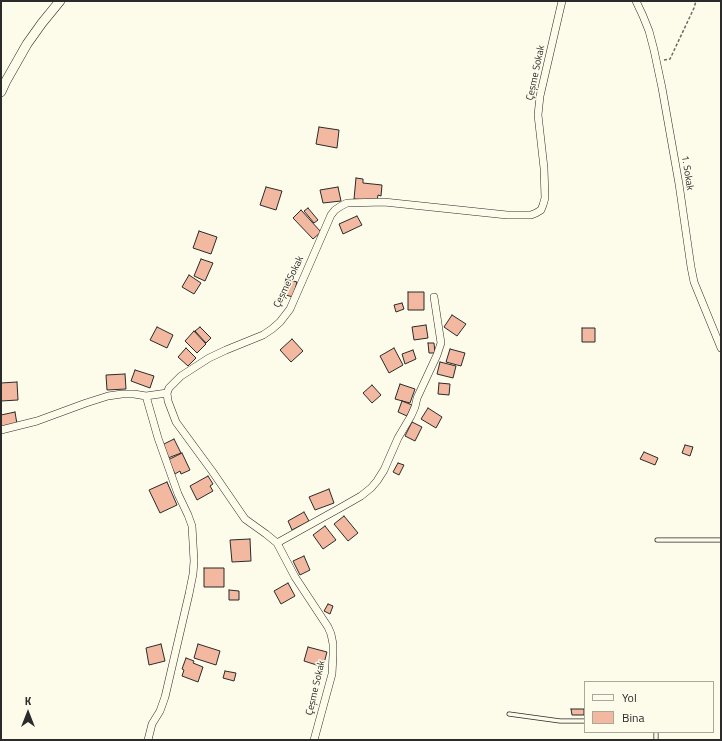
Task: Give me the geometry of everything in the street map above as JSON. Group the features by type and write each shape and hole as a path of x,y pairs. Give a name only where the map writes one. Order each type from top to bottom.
{"street":[{"path":"1,92 27,44 60,1"},
{"name":"Çeşme Sokak","path":"314,740 332,674 333,644 331,634 328,627 295,577 277,542 245,519 176,422 168,401 167,393 169,388 181,376 209,358 263,335 280,322 290,309 331,215 335,210 347,203 384,202 507,215 531,215 541,210 545,198 544,168 538,115 540,96 562,1"},
{"name":"1. Sokak","path":"636,1 643,16 657,62 678,176 694,282 721,348"},
{"path":"277,542 361,496 374,485 384,470 398,438 413,412 417,398 437,356 441,343 434,297"},
{"path":"1,430 37,421 108,396 134,394 146,396 167,393"},
{"path":"146,396 158,438 178,494 192,526 194,562 189,594 165,697 160,711 152,724 148,740"}],"lane":[{"path":"657,540 721,540"},
{"path":"509,714 560,721 584,721"}],"path":[{"path":"657,62 670,59 696,1"}],"building":[{"path":"319,127 339,130 337,148 316,144"},
{"path":"356,178 363,179 363,183 382,185 381,196 378,195 377,201 354,199"},
{"path":"266,187 282,191 276,210 260,205"},
{"path":"338,187 341,201 323,203 320,190"},
{"path":"308,208 318,220 314,223 304,211"},
{"path":"301,210 321,232 313,239 293,218"},
{"path":"357,216 362,225 343,234 339,224"},
{"path":"199,231 217,237 211,254 193,248"},
{"path":"201,259 213,263 205,281 194,276"},
{"path":"189,275 201,283 194,294 182,287"},
{"path":"286,279 297,282 293,297 282,294"},
{"path":"408,292 424,292 424,310 408,310"},
{"path":"402,303 404,309 396,312 394,305"},
{"path":"452,315 466,324 457,336 444,327"},
{"path":"426,325 428,338 414,340 412,327"},
{"path":"157,327 173,335 167,348 150,340"},
{"path":"200,327 211,338 206,343 195,331"},
{"path":"582,328 595,328 595,342 582,342"},
{"path":"194,331 206,344 197,353 185,341"},
{"path":"292,339 303,351 291,362 280,350"},
{"path":"428,343 434,343 435,353 429,353"},
{"path":"186,348 196,358 188,366 178,357"},
{"path":"394,348 403,365 389,373 380,356"},
{"path":"450,349 465,353 461,366 446,362"},
{"path":"413,350 416,359 405,364 402,354"},
{"path":"440,362 456,366 453,378 437,374"},
{"path":"135,370 154,376 150,388 131,381"},
{"path":"125,374 126,389 107,390 106,375"},
{"path":"17,382 18,400 1,401 1,383"},
{"path":"439,383 450,384 449,395 438,394"},
{"path":"400,384 415,389 410,403 395,399"},
{"path":"372,385 381,395 372,403 363,393"},
{"path":"402,401 412,405 407,416 398,412"},
{"path":"428,408 442,417 436,428 421,419"},
{"path":"15,412 17,424 1,427 1,415"},
{"path":"412,422 422,427 415,441 405,436"},
{"path":"174,439 181,453 168,458 162,445"},
{"path":"685,445 693,447 690,456 682,453"},
{"path":"644,452 658,458 655,465 640,459"},
{"path":"182,453 190,470 181,474 180,471 175,474 168,460"},
{"path":"398,463 404,465 399,475 393,472"},
{"path":"208,476 213,484 210,486 213,491 197,500 190,486"},
{"path":"167,482 177,505 160,513 149,490"},
{"path":"329,489 334,503 315,510 309,497"},
{"path":"304,512 309,521 292,530 288,521"},
{"path":"344,516 358,533 348,541 334,524"},
{"path":"325,526 336,540 323,549 313,535"},
{"path":"250,539 251,561 232,562 230,540"},
{"path":"304,556 310,570 300,575 293,561"},
{"path":"204,568 224,568 224,587 204,587"},
{"path":"288,583 295,596 281,604 274,591"},
{"path":"229,590 239,591 239,600 229,600"},
{"path":"328,604 333,606 330,614 324,611"},
{"path":"161,644 165,661 149,665 146,648"},
{"path":"198,644 220,651 216,665 194,658"},
{"path":"308,647 327,652 323,667 304,661"},
{"path":"186,658 203,667 198,682 182,676 184,670 182,669"},
{"path":"225,671 236,673 234,681 223,678"},
{"path":"571,709 584,709 584,715 572,715"}]}
